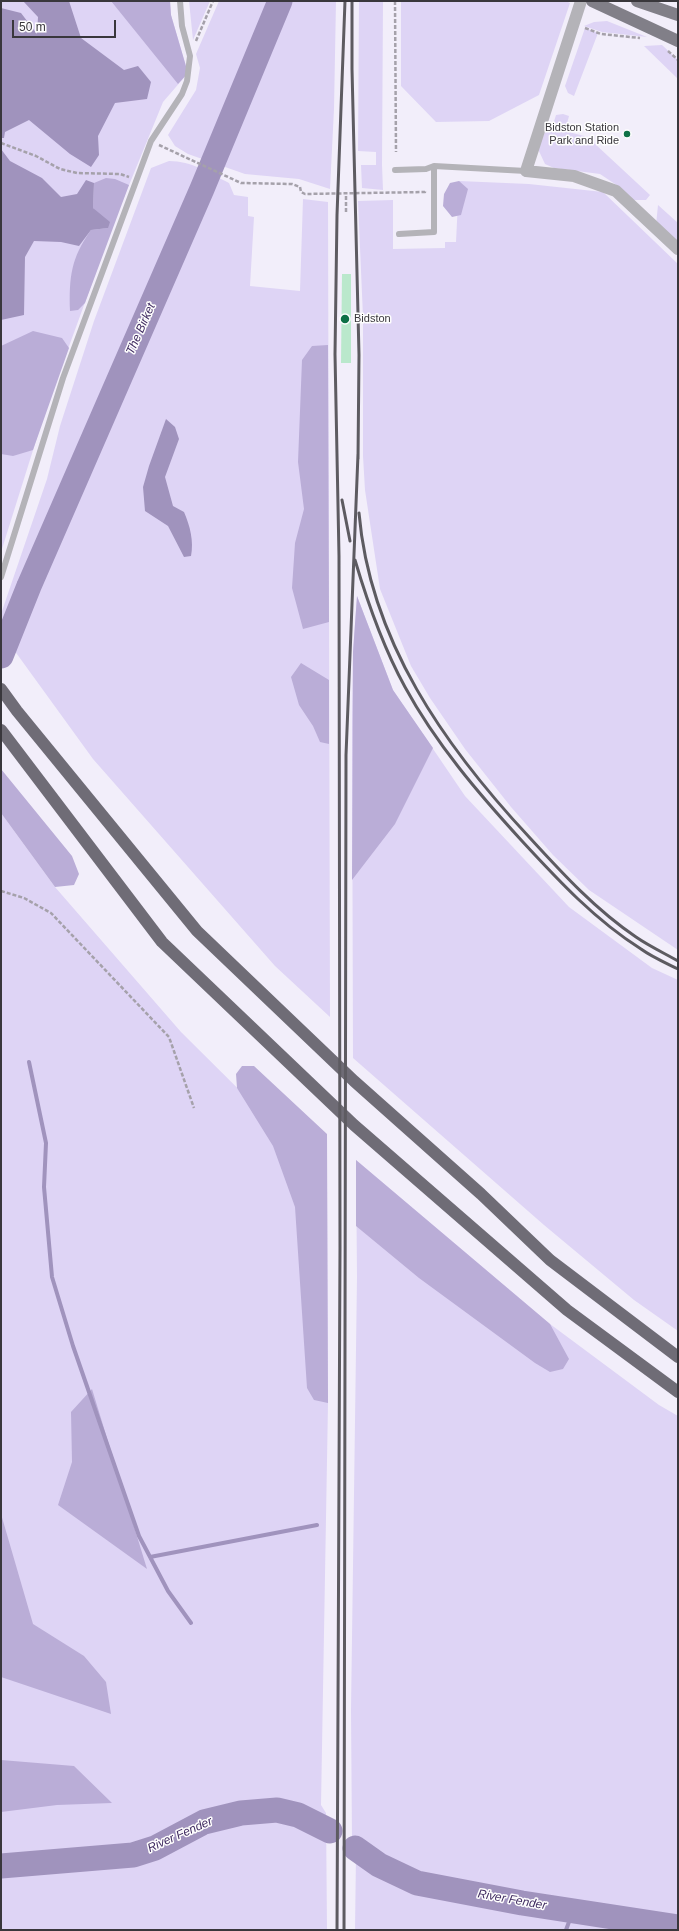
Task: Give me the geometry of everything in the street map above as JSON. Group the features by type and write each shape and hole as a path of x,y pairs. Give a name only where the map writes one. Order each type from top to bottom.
{"highway":[{"path":"1,689 197,931 354,1081 481,1194 550,1260 678,1357"},
{"path":"5,735 162,942 354,1125 567,1310 678,1392"}],"main road":[{"path":"592,1 678,41"},
{"path":"637,1 678,15"}],"street":[{"path":"581,1 526,171 574,176 616,191 678,249"}],"lane":[{"path":"1,577 63,378 151,141 182,94 187,81 190,56 182,26 180,1"},
{"path":"399,234 434,232 434,166"},
{"path":"395,170 426,170 434,166 526,171"}],"path":[{"path":"190,56 213,1"},
{"path":"395,1 396,152"},
{"path":"573,23 601,34 642,39"},
{"path":"667,50 678,60"},
{"path":"151,141 241,182 292,184 300,187 301,192 305,194 422,192"},
{"path":"1,143 36,156 60,169 77,173 120,174 137,179"},
{"path":"346,194 346,212"},
{"path":"1,891 24,898 51,914 169,1037 194,1108"}],"shaded area":[{"path":"1,1 170,1 171,15 188,73 163,102 118,212 45,412 1,552"},
{"path":"23,1 69,1 81,38 124,70 138,66 151,82 147,99 115,103 98,136 99,155 91,167 70,154 29,120 5,132 4,138 1,138 1,8 21,13 37,34 38,17"},
{"path":"111,1 170,1 171,15 188,73 178,84"},
{"path":"189,1 210,1 193,40"},
{"path":"219,1 336,1 334,109 330,189 299,179 245,174 188,154 175,146 168,135 196,90 200,68 196,54"},
{"path":"359,1 383,1 383,190 362,188 361,165 376,165 376,152 358,151"},
{"path":"401,1 566,1 570,3 539,95 489,121 436,122 401,86"},
{"path":"607,21 647,37 602,32 584,26 594,22"},
{"path":"585,28 598,33 574,96 568,93 565,86"},
{"path":"662,45 678,60 678,79 644,46"},
{"path":"563,114 569,116 565,131 584,136 594,143 650,195 646,200 631,200 618,186 600,174 554,168 545,164 538,149 547,127 552,128 556,115"},
{"path":"1,149 10,161 42,178 61,197 77,194 86,180 94,183 93,208 110,222 108,228 91,230 79,246 61,242 34,241 25,257 24,315 1,320"},
{"path":"169,161 185,163 200,168 229,183 234,195 248,197 248,216 254,217 250,286 300,291 303,199 328,202 330,1017 275,966 93,759 1,632 1,614 47,479 60,426 94,321 151,168"},
{"path":"106,178 115,179 129,185 85,303 78,310 70,311 71,278 75,259 79,250 91,230 108,228 93,208 94,183"},
{"path":"459,181 529,184 603,192 678,264 678,950 589,890 553,855 511,807 465,749 430,698 411,666 380,589 365,490 363,456 363,317 358,201 393,200 393,249 445,248 445,242 456,242"},
{"path":"459,181 468,189 461,215 452,217 443,206 444,194 450,183"},
{"path":"658,205 678,223 678,245 656,225"},
{"path":"33,331 62,338 69,348 33,450 13,456 1,454 1,346"},
{"path":"328,345 329,622 303,629 292,588 295,543 304,509 298,462 302,360 312,346"},
{"path":"166,419 175,427 179,439 165,477 173,506 184,512 188,523 192,539 191,556 184,557 168,526 145,511 143,487"},
{"path":"357,596 393,690 465,796 569,907 652,968 678,980 678,1331 634,1300 544,1225 353,1058 352,722 353,652"},
{"path":"357,596 393,690 433,748 395,824 352,880 353,652"},
{"path":"301,663 329,680 329,744 320,742 313,726 299,705 291,677"},
{"path":"1,769 72,856 79,874 74,885 55,887 1,813"},
{"path":"1,813 55,887 181,1032 327,1177 328,1403 321,1805 326,1813 327,1930 1,1930"},
{"path":"242,1066 254,1066 327,1134 328,1403 314,1400 307,1388 295,1207 273,1146 237,1088 236,1074"},
{"path":"356,1160 550,1324 659,1405 678,1416 678,1921 628,1915 418,1879 352,1841 351,1710 357,1277"},
{"path":"356,1160 550,1324 569,1359 563,1369 550,1372 535,1363 419,1278 356,1226"},
{"path":"92,1389 147,1569 58,1505 72,1462 71,1412"},
{"path":"1,1514 33,1624 84,1656 106,1682 111,1714 1,1677"},
{"path":"1,1760 74,1766 112,1803 57,1805 1,1812"},
{"path":"356,1855 428,1891 577,1918 659,1930 355,1930"}],"building":[{"path":"342,274 351,274 351,363 341,363"}],"waterway":[{"name":"The Birket","path":"1,656 29,586 202,189 280,1"},
{"path":"19,583 29,586"},
{"path":"29,1062 46,1143 44,1187 52,1277 73,1346 139,1536 168,1591 191,1623"},
{"path":"150,1557 317,1525"},
{"name":"River Fender","path":"1,1866 133,1855 155,1848 204,1822 241,1813 277,1810 298,1815 330,1831"},
{"name":"River Fender","path":"355,1848 379,1865 417,1883 522,1903 678,1927"},
{"path":"566,1930 573,1911"}],"railway":[{"path":"337,1930 340,1247 339,556 335,354 337,215 345,1"},
{"path":"352,1 352,69 359,355 358,459"},
{"path":"344,1930 346,755 358,454"},
{"path":"342,500 350,541"},
{"path":"359,513 366,560 378,605 396,648 417,689 441,729 469,767 499,803 580,891 607,915 636,937 678,961"},
{"path":"355,560 365,593 397,672 417,708 459,768 522,841 578,899 624,938 650,955 678,969"}],"place":[{"name":"Bidston Station Park and Ride","path":"627,134"},
{"name":"Bidston","path":"345,319"}]}
